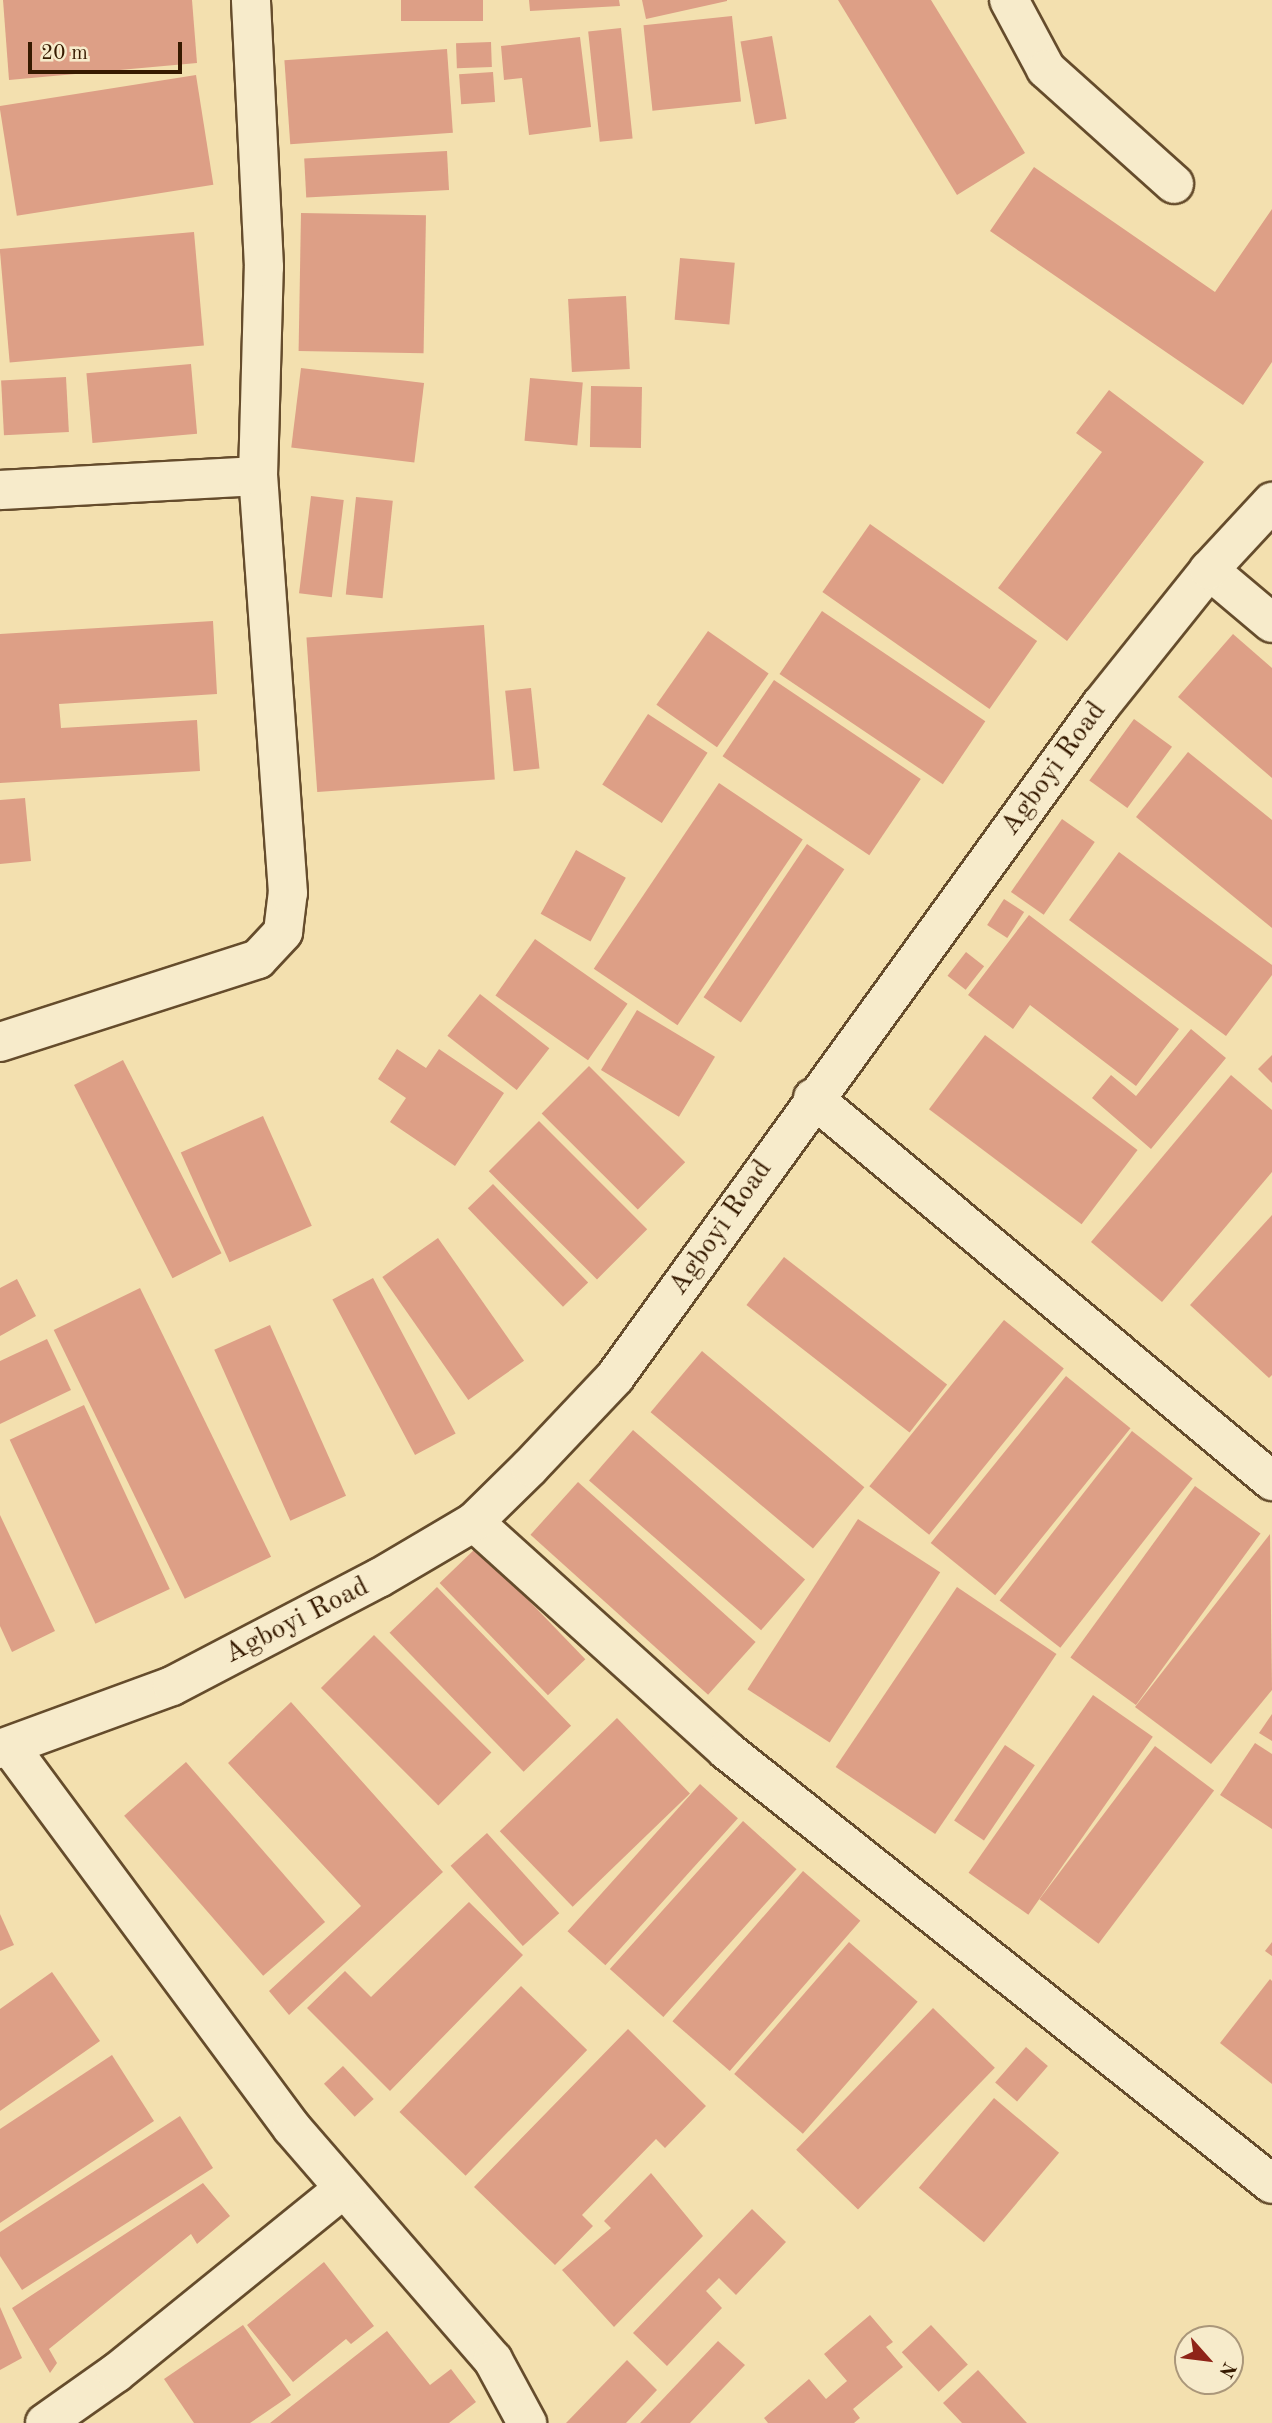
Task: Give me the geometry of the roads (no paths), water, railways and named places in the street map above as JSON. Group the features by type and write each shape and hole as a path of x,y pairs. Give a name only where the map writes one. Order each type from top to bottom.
{"street":[{"path":"0,1042 258,959 283,932 288,892 258,476 264,267 250,0"},
{"path":"1009,0 1046,69 1174,184"},
{"path":"0,490 258,476"},
{"name":"Agboyi Road","path":"5,1748 172,1686 379,1578 474,1522 615,1377 813,1098 1101,705 1209,570 1272,502"},
{"path":"1209,570 1272,623"},
{"path":"813,1098 1272,1481"},
{"path":"474,1522 726,1750 1272,2184"},
{"path":"5,1748 292,2128 493,2360 527,2423"},
{"path":"45,2423 116,2372 343,2189"}]}
